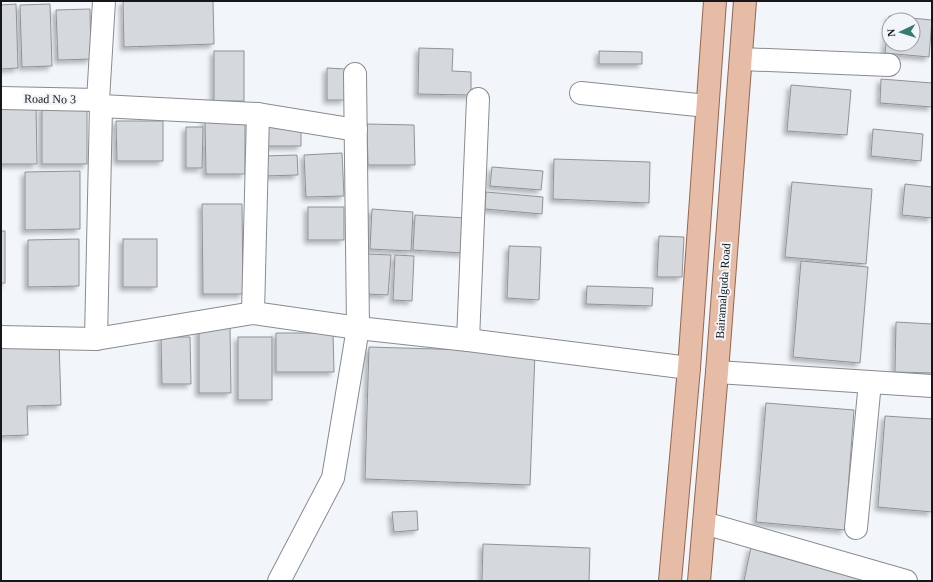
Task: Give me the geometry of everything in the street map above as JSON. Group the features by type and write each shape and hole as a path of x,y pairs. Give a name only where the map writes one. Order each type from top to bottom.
{"main road":[{"path":"670,581 689,368 715,1"},
{"name":"Bairamalguda Road","path":"698,581 717,372 742,59 745,1"}],"street":[{"path":"96,339 99,103 104,1"},
{"path":"742,59 890,65"},
{"path":"279,581 333,478 358,328 355,74"},
{"path":"581,92 707,106"},
{"name":"Road No 3","path":"1,98 258,114 356,130"},
{"path":"468,340 478,99"},
{"path":"253,313 258,114"},
{"path":"1,337 96,339 253,313 358,328 468,340 689,368"},
{"path":"717,372 932,386"},
{"path":"856,528 870,382"},
{"path":"704,523 906,581"}],"building":[{"path":"123,1 213,1 214,44 124,47"},
{"path":"16,4 18,68 1,69 1,5"},
{"path":"50,4 52,66 22,67 20,5"},
{"path":"90,9 91,59 58,60 56,10"},
{"path":"921,19 932,20 929,57 885,53 921,52"},
{"path":"419,48 453,49 452,71 471,72 471,95 418,94"},
{"path":"214,51 244,51 244,101 214,101"},
{"path":"599,51 642,52 642,64 599,64"},
{"path":"327,68 345,69 345,100 327,100"},
{"path":"881,79 932,83 932,107 880,103"},
{"path":"791,85 851,90 847,135 787,131"},
{"path":"36,106 37,164 1,164 1,107"},
{"path":"42,107 87,107 87,164 42,164"},
{"path":"205,120 245,120 245,174 206,174"},
{"path":"116,121 163,121 163,161 117,161"},
{"path":"266,122 301,122 301,146 267,146"},
{"path":"367,124 414,125 415,165 368,165"},
{"path":"186,127 203,127 202,168 186,168"},
{"path":"873,129 923,134 921,161 871,156"},
{"path":"342,153 344,196 306,197 304,155"},
{"path":"297,155 298,175 264,176 263,156"},
{"path":"554,159 650,162 649,203 553,199"},
{"path":"492,167 543,171 541,190 490,186"},
{"path":"80,171 80,229 25,230 25,172"},
{"path":"792,182 872,189 866,264 785,257"},
{"path":"905,184 932,187 932,218 902,215"},
{"path":"486,192 543,197 542,214 485,209"},
{"path":"202,204 242,204 243,294 203,294"},
{"path":"308,207 344,207 344,240 308,240"},
{"path":"372,209 413,212 411,251 370,249"},
{"path":"415,215 466,218 464,253 413,250"},
{"path":"1,231 5,231 5,283 1,283"},
{"path":"659,236 684,237 682,277 657,277"},
{"path":"79,239 79,286 28,287 28,240"},
{"path":"123,239 157,239 157,287 123,287"},
{"path":"509,246 541,247 539,300 507,298"},
{"path":"367,254 391,255 388,295 366,294"},
{"path":"395,255 414,256 412,301 393,300"},
{"path":"801,261 868,267 860,363 793,357"},
{"path":"587,286 653,288 652,306 586,304"},
{"path":"896,322 932,324 932,373 895,372"},
{"path":"230,327 231,393 199,393 199,328"},
{"path":"276,333 333,333 334,372 276,372"},
{"path":"161,337 190,337 191,384 162,384"},
{"path":"238,337 272,337 272,400 238,400"},
{"path":"59,341 61,405 27,406 28,435 1,436 1,344"},
{"path":"369,347 535,352 530,485 365,479"},
{"path":"766,403 854,410 845,530 756,522"},
{"path":"885,416 932,419 932,512 878,507"},
{"path":"417,511 418,530 394,532 392,512"},
{"path":"483,544 590,548 589,581 482,581"},
{"path":"751,547 882,581 744,581"}]}
